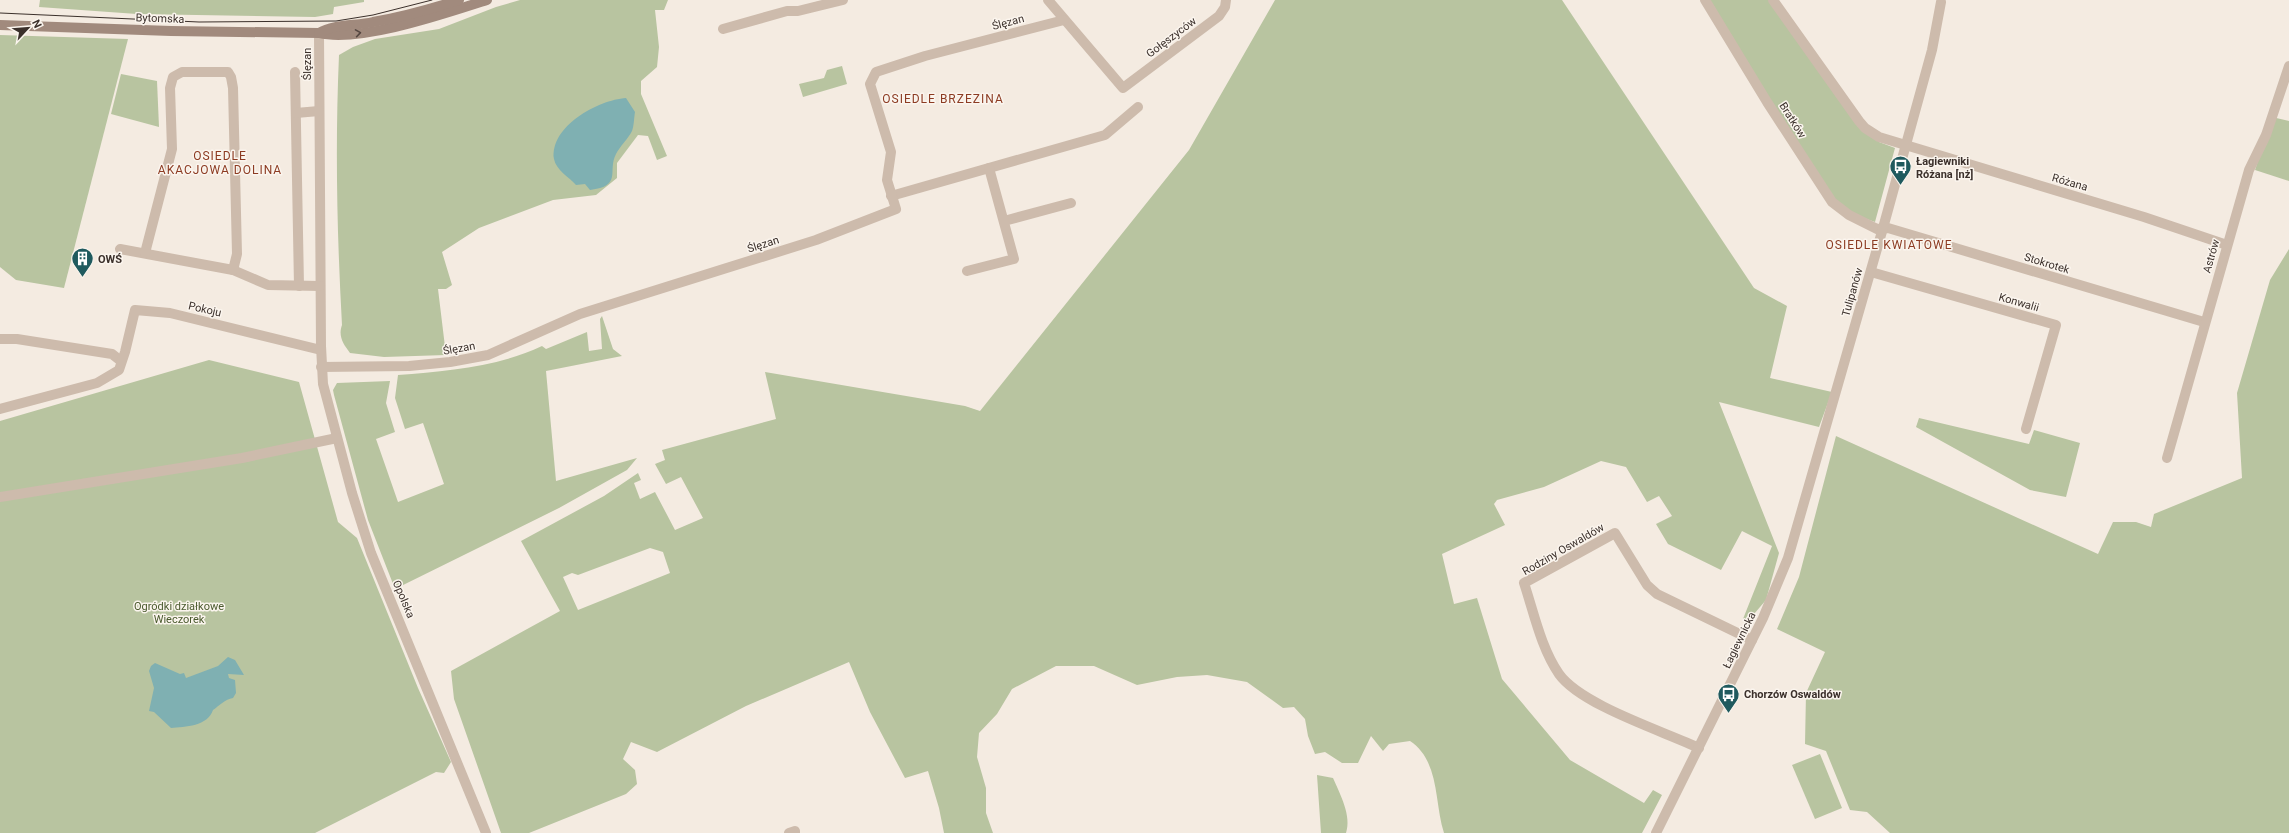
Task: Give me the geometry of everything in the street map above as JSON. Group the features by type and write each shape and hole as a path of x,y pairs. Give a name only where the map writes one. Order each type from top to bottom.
{"main road":[{"name":"Bytomska","path":"319,33 327,28 372,23 413,14 459,0"},
{"name":"Bytomska","path":"0,25 163,31 319,33 333,36 376,30 428,18 487,0"}],"street":[{"path":"723,29 787,11 798,11 843,0"},
{"path":"1048,0 1064,20"},
{"name":"Gołęszyców","path":"1064,20 1123,88 1219,16 1225,7 1226,0"},
{"name":"Bratków","path":"1705,0 1767,102 1832,202 1849,215 1877,229 1883,228"},
{"path":"1773,0 1862,125 1879,137 1905,146"},
{"name":"Tulipanów","path":"1801,518 1932,50 1942,1"},
{"name":"Ślęzan","path":"319,33 321,367 409,366 450,362 488,354 580,314 816,240 896,209 887,180 891,152 870,84 876,72 926,56 1064,20"},
{"name":"Astrów","path":"2167,458 2204,322 2249,170 2266,135 2289,66"},
{"path":"145,253 172,149 170,88 173,77 182,72 228,72 231,77 233,88 236,193 237,254 233,270"},
{"path":"295,72 299,286"},
{"path":"892,196 1105,134 1138,107"},
{"path":"296,113 319,112"},
{"name":"Różana","path":"1905,146 2144,217 2227,245"},
{"path":"967,271 1014,258 989,168"},
{"path":"1004,221 1071,203"},
{"name":"Stokrotek","path":"1883,228 1888,228 2204,322"},
{"path":"120,249 233,270 268,285 320,286"},
{"name":"Konwalii","path":"1871,272 2056,325 2026,429"},
{"name":"Pokoju","path":"0,409 97,383 119,370 135,310 170,313 321,350"},
{"path":"0,339 17,339 112,354 121,361"},
{"name":"Opolska","path":"321,367 323,384 337,438 372,553 486,833"},
{"path":"0,497 242,458 337,438"},
{"name":"Łagiewnicka","path":"1656,833 1752,640 1779,581 1801,518"},
{"name":"Rodziny Oswaldów","path":"1698,748 1596,703 1575,690 1565,680 1551,661 1544,645 1524,583 1615,533 1647,585 1657,594 1752,640"},
{"path":"789,833 795,831 795,833"}],"green space":[{"path":"40,0 364,0 364,2 334,7 333,14 315,17 137,14 39,7"},
{"path":"520,0 668,0 664,10 655,10 659,47 657,67 641,81 641,94 667,156 657,160 648,136 638,135 617,163 617,178 596,195 553,200 479,228 442,252 452,285 446,289 438,289 446,355 384,357 350,353 343,343 341,336 342,325 337,157 339,55 353,47 375,39 439,29 496,7"},
{"path":"1275,0 1562,0 1754,288 1787,306 1770,378 1832,392 1819,427 1719,402 1779,553 1766,600 1748,621 1743,619 1772,546 1742,531 1721,570 1668,544 1656,524 1672,516 1659,496 1647,502 1626,467 1601,461 1544,487 1497,500 1494,504 1505,525 1442,554 1454,604 1477,598 1502,679 1570,760 1644,803 1653,790 1662,795 1642,833 1444,833 1434,783 1427,759 1420,749 1410,741 1389,744 1383,751 1371,736 1358,763 1342,763 1325,752 1315,754 1308,736 1305,719 1294,707 1283,708 1247,682 1207,675 1177,677 1137,685 1094,666 1056,666 1012,689 997,714 979,733 977,757 986,788 986,813 993,833 944,833 939,808 928,771 905,778 870,712 849,662 746,706 657,752 631,742 623,759 635,770 637,784 626,794 529,833 501,833 454,699 451,671 560,611 521,541 604,496 638,473 641,480 634,483 640,499 655,492 675,530 703,518 681,477 666,484 655,464 665,460 662,450 776,419 765,372 965,406 980,411 1189,150","holes":["650,548 663,552 670,573 578,610 563,577 572,573 578,575"]},
{"path":"1705,0 1773,0 1879,142 1895,148 1875,222 1839,209"},
{"path":"0,35 128,39 64,288 16,280 0,267"},
{"path":"842,66 847,84 803,97 799,84 824,78 827,70"},
{"path":"121,74 157,81 159,127 111,114"},
{"path":"2272,117 2289,121 2289,181 2255,170"},
{"path":"2289,249 2289,833 1890,833 1867,812 1850,810 1826,751 1805,744 1806,693 1825,652 1777,629 1799,577 1836,436 2098,554 2113,522 2136,522 2151,527 2154,514 2242,478 2237,393 2270,280"},
{"path":"602,316 613,349 622,356 546,371 556,481 637,458 627,470 559,508 395,589 368,520 334,395 333,390 337,383 390,381 386,403 395,432 376,439 398,502 444,484 423,423 405,429 395,398 398,375 453,370 508,359 542,346 546,349 587,332 589,351 602,349 600,319"},
{"name":"Ogródki działkowe Wieczorek","path":"209,360 299,382 338,522 357,538 418,688 451,762 444,773 436,772 315,833 0,833 0,421"},
{"path":"1919,418 2029,444 2034,430 2080,443 2066,497 2030,490 1916,427"},
{"path":"1820,754 1842,808 1815,819 1792,765"},
{"path":"1317,775 1333,778 1342,798 1346,812 1346,833 1321,833"}],"water":[{"path":"626,98 635,112 633,127 632,131 616,154 610,181 607,185 590,190 585,184 576,185 557,167 555,163 555,147 560,136 578,117 590,109 615,100"},
{"path":"228,657 235,660 244,675 228,674 229,678 235,680 236,693 233,698 225,701 213,710 206,719 195,725 171,728 154,712 149,711 154,688 149,671 151,666 155,663 180,674 184,673 186,678 218,666"}],"tram line":[{"path":"0,13 199,22 336,21 373,15 432,0"}],"place":[{"name":"Łagiewniki Różana [nż]","path":"1901,186"},
{"name":"OWŚ","path":"82,278"},
{"name":"Chorzów Oswaldów","path":"1729,714"}],"district":[{"name":"OSIEDLE BRZEZINA","path":"943,99"},
{"name":"OSIEDLE AKACJOWA DOLINA","path":"220,163"},
{"name":"OSIEDLE KWIATOWE","path":"1889,245"}]}
